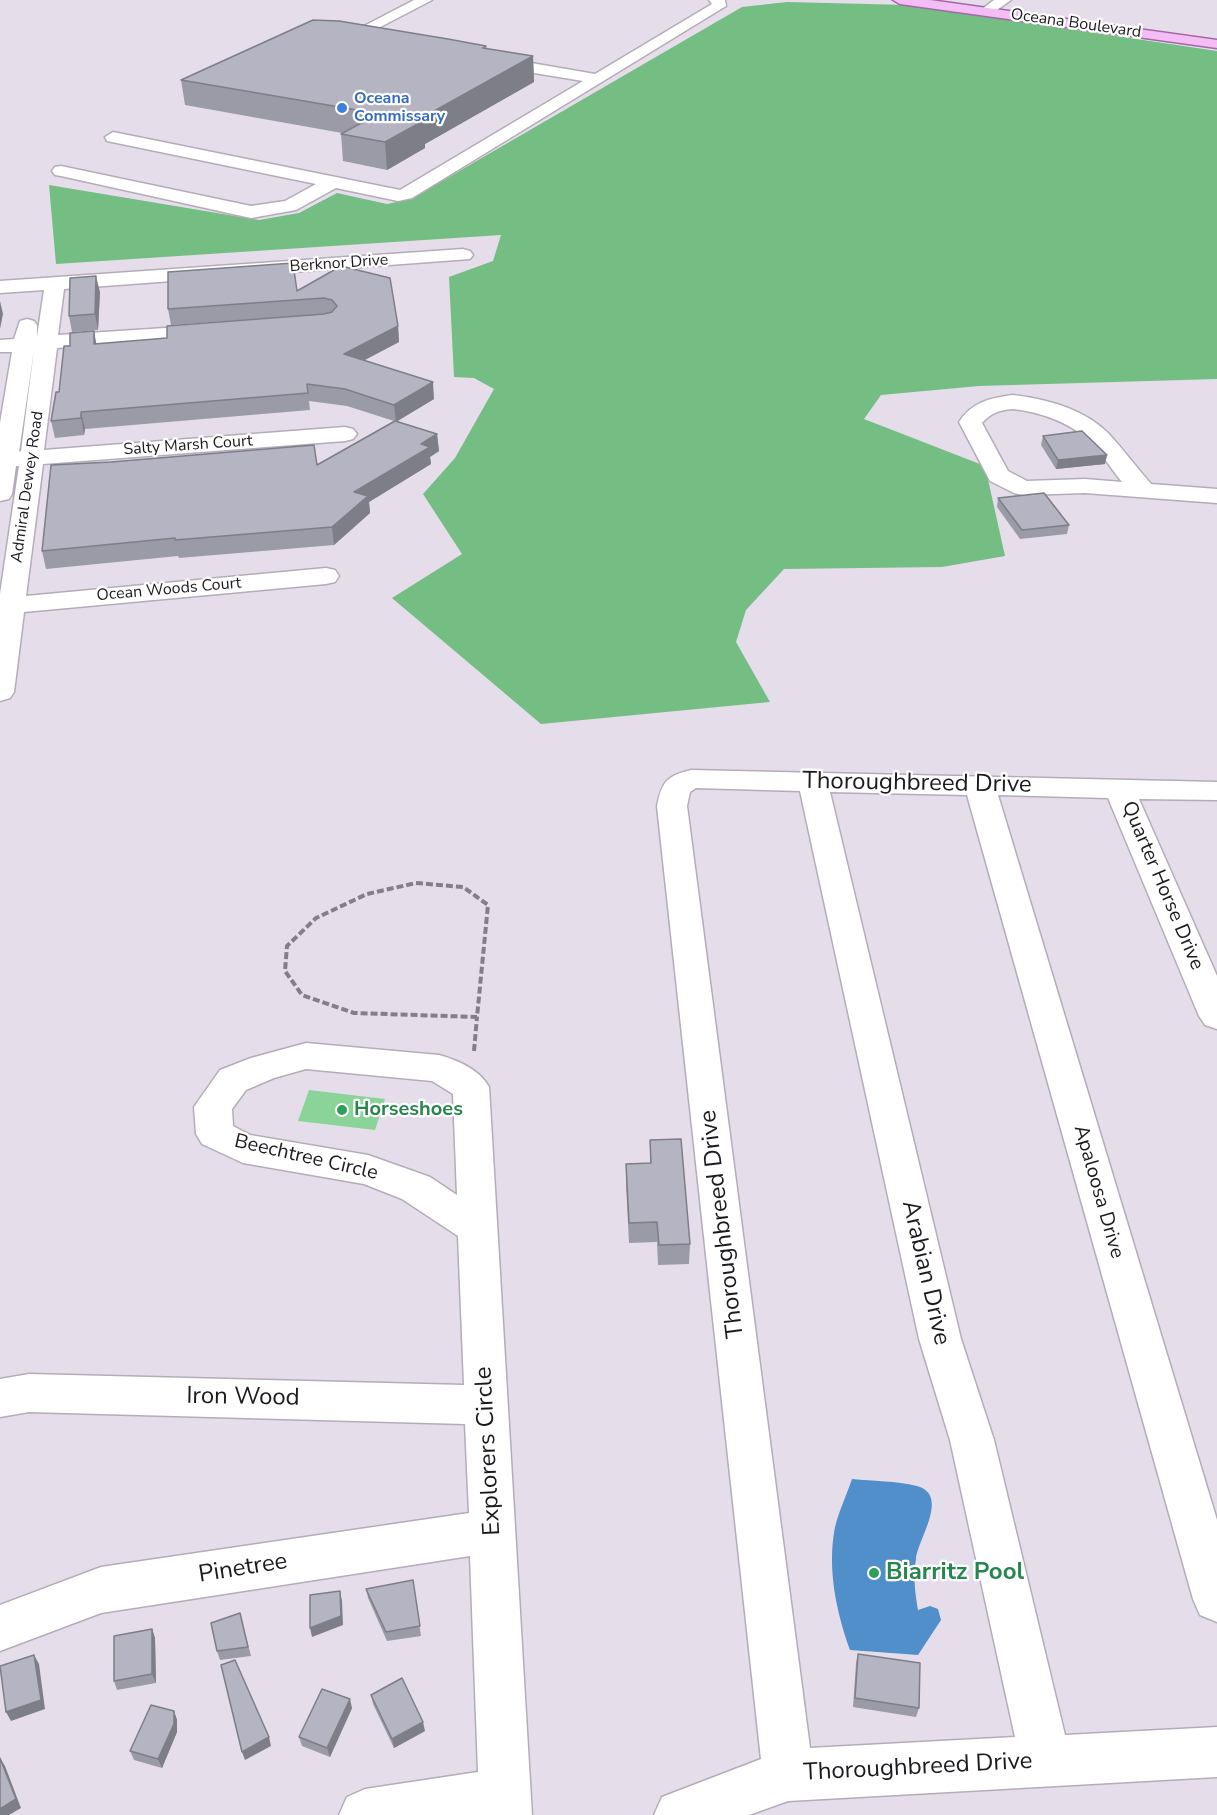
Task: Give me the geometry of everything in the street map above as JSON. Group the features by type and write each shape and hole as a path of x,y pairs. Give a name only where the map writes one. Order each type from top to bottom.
{"main road":[{"name":"Oceana Boulevard","path":"900,0 1217,44"},
{"name":"Oceana Boulevard","path":"1001,0 1217,30"}],"street":[{"path":"388,43 350,37 425,0"},
{"path":"113,137 398,195 406,194 719,6 716,0"},
{"path":"985,12 1001,0"},
{"path":"480,59 598,78"},
{"path":"61,171 251,212 290,206 333,182"},
{"path":"268,192 303,199"},
{"name":"Berknor Drive","path":"0,287 463,255"},
{"name":"Admiral Dewey Road","path":"0,692 6,605 32,458 36,344 44,284"},
{"path":"0,346 233,329"},
{"name":"Admiral Dewey Road","path":"0,494 3,460 36,344"},
{"path":"1143,490 1096,434 1051,409 1022,402 995,404 977,411 970,422 998,476 1023,488 1085,486 1217,496"},
{"name":"Salty Marsh Court","path":"3,460 345,434"},
{"name":"Ocean Woods Court","path":"6,605 326,576"},
{"name":"Thoroughbreed Drive","path":"1217,791 691,779 676,787 672,806 788,1775 1217,1752"},
{"name":"Arabian Drive","path":"813,782 940,1339 972,1440 1046,1761"},
{"name":"Apaloosa Drive","path":"980,786 1217,1599"},
{"name":"Quarter Horse Drive","path":"1120,789 1217,1016"},
{"name":"Beechtree Circle","path":"471,1088 439,1068 306,1056 264,1067 233,1080 213,1107 215,1134 243,1148 368,1170 416,1188 477,1228"},
{"name":"Explorers Circle","path":"471,1088 505,1804"},
{"name":"Iron Wood","path":"0,1398 29,1393 486,1404"},
{"name":"Pinetree","path":"0,1628 101,1590 492,1531"},
{"path":"680,1815 788,1775"},
{"path":"365,1815 505,1804"}],"path":[{"path":"471,1088 488,905 463,886 416,883 367,894 316,918 287,946 285,971 302,995 354,1013 477,1017"}],"green space":[{"path":"787,2 908,5 1217,51 1217,379 979,386 881,395 864,419 985,466 1005,556 942,567 784,569 746,610 736,642 770,702 541,724 392,598 462,554 423,494 455,458 494,389 474,378 454,377 449,277 493,261 501,235 56,264 49,185 259,220 299,213 337,193 387,204 411,199 742,7"},
{"name":"Horseshoes","path":"309,1090 385,1099 375,1130 298,1121"}],"water":[{"name":"Biarritz Pool","path":"852,1479 917,1486 927,1491 931,1498 930,1518 916,1559 915,1584 918,1610 930,1606 938,1609 941,1620 918,1655 850,1650 837,1605 832,1558 835,1527"}],"building":[{"name":"Oceana Commissary","path":"313,20 339,21 533,56 418,120 423,121 385,142 341,134 376,115 181,80"},
{"path":"293,263 297,291 341,266 390,278 398,326 344,354 433,382 394,405 345,389 307,384 308,393 81,412 81,418 51,421 56,392 59,392 64,346 70,346 70,333 94,331 94,344 167,338 167,326 332,312 337,306 332,300 324,298 168,309 168,272"},
{"path":"96,276 95,314 69,316 70,278"},
{"path":"395,421 437,434 421,444 430,447 354,492 368,496 332,527 175,540 175,538 42,551 51,465 314,445 317,465"},
{"path":"1082,431 1107,455 1058,460 1043,436"},
{"path":"1044,493 1069,525 1022,530 998,498"},
{"path":"681,1139 690,1244 659,1245 657,1222 629,1223 626,1164 651,1163 650,1140"},
{"path":"413,1580 420,1626 386,1632 366,1589"},
{"path":"340,1591 341,1616 310,1628 310,1595"},
{"path":"240,1613 248,1647 217,1651 211,1623"},
{"path":"152,1629 152,1674 114,1681 114,1636"},
{"path":"858,1654 920,1663 919,1708 855,1698"},
{"path":"34,1655 41,1700 6,1712 0,1666"},
{"path":"235,1660 269,1737 242,1752 221,1665"},
{"path":"402,1678 423,1722 392,1739 371,1695"},
{"path":"322,1689 350,1699 327,1748 299,1737"},
{"path":"151,1705 174,1711 174,1724 158,1759 130,1751"},
{"path":"0,1758 16,1799 0,1809"}],"place":[{"name":"Oceana Commissary","path":"342,108"},
{"name":"Horseshoes","path":"342,1110"},
{"name":"Biarritz Pool","path":"874,1573"}]}
